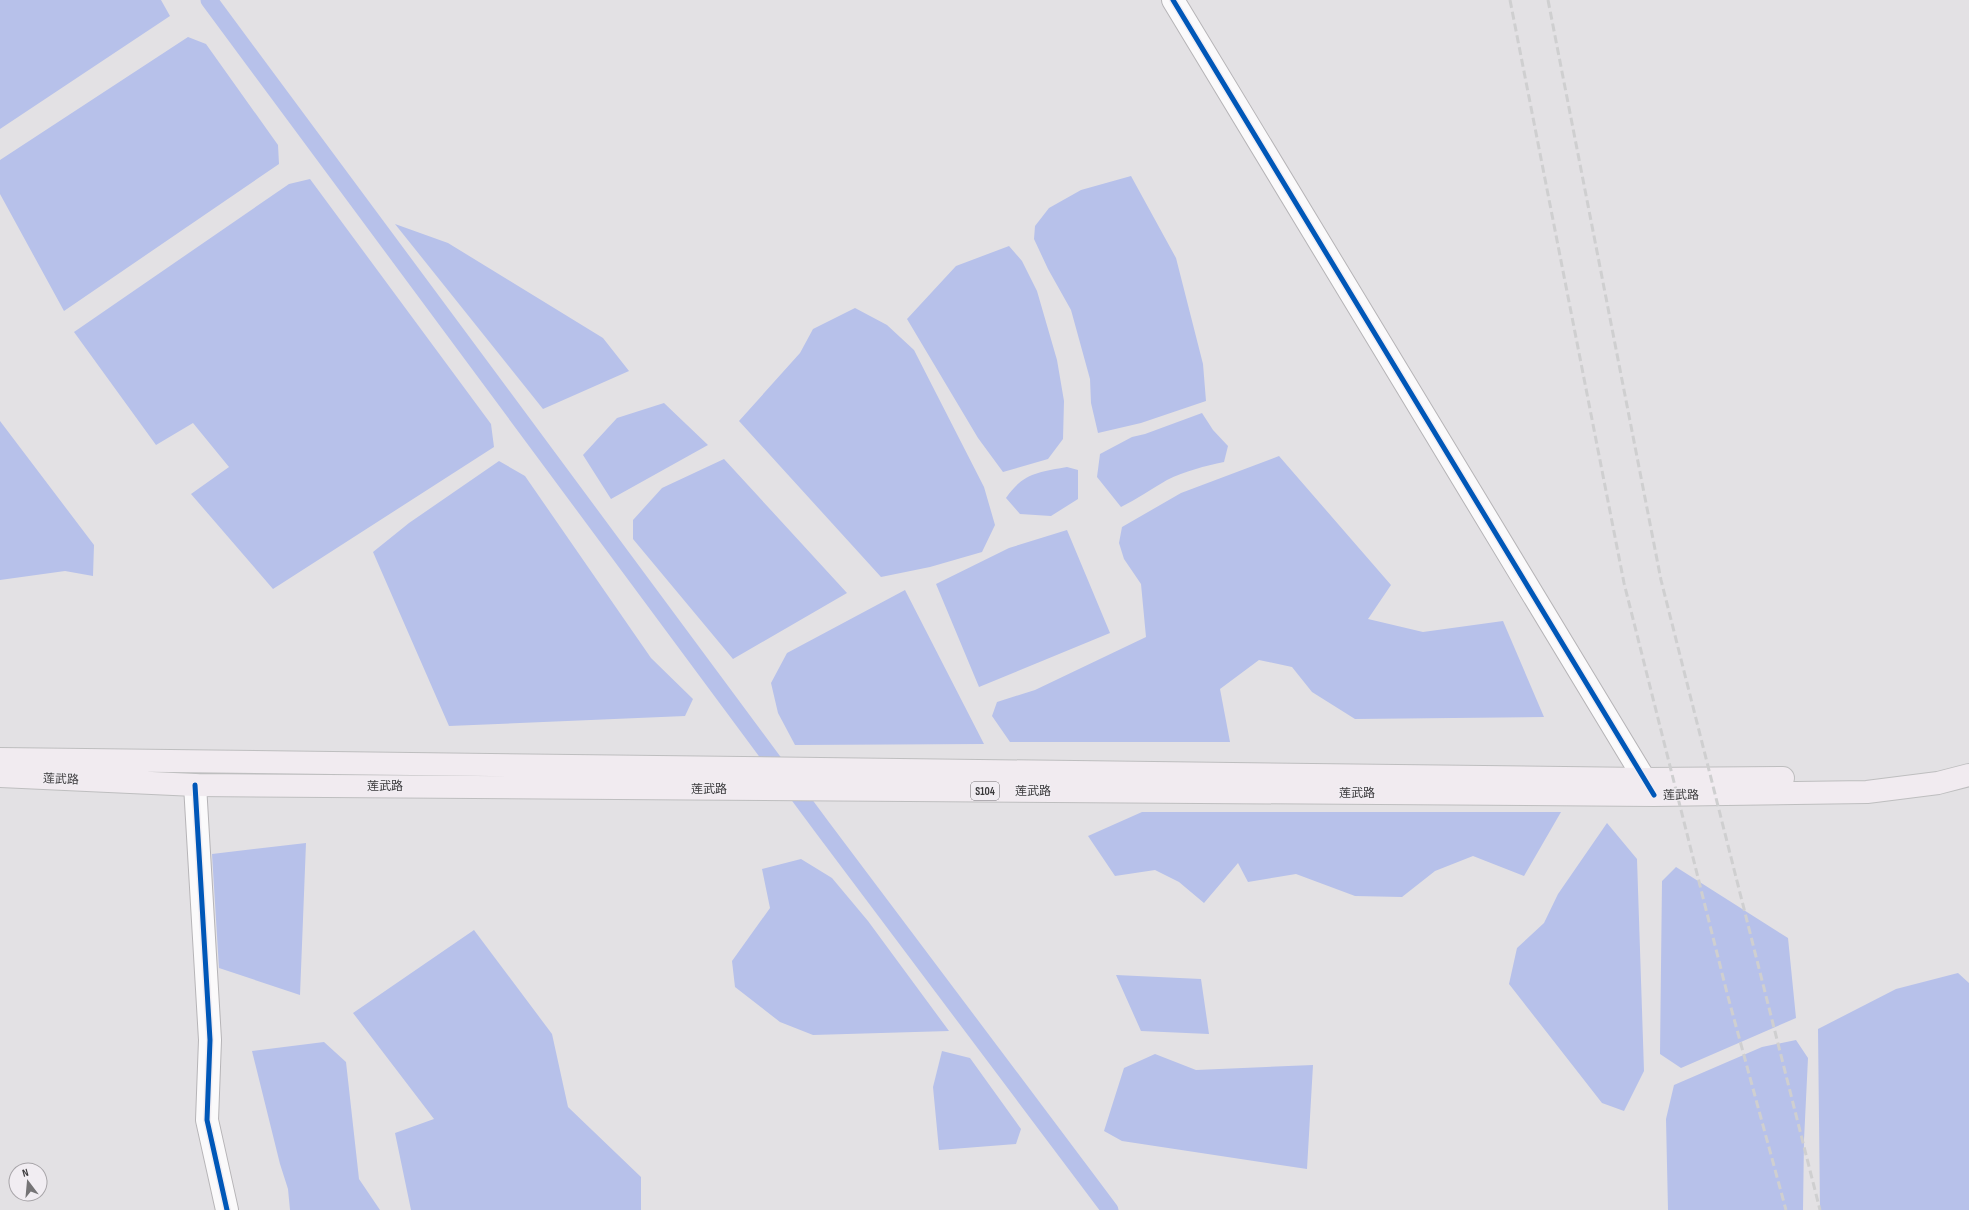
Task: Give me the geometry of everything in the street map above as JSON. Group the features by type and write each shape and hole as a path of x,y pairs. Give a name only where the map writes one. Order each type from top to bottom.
{"main road":[{"name":"莲武路","path":"0,759 1867,792 1938,783 1969,775"},
{"name":"莲武路","path":"0,776 195,785 1649,787 1867,778 1936,770 1969,762"}],"street":[{"path":"1173,0 1649,787"},
{"path":"195,785 210,1040 207,1120 227,1210"}],"water":[{"path":"0,0 161,0 170,16 0,129"},
{"path":"188,37 206,44 278,145 279,164 64,311 0,194 0,160"},
{"path":"1131,176 1176,258 1203,364 1206,401 1141,423 1098,433 1091,403 1090,379 1071,310 1048,269 1034,239 1035,226 1049,208 1081,190"},
{"path":"310,179 491,424 494,447 273,589 191,494 229,467 193,423 156,445 74,332 289,184"},
{"path":"395,224 448,243 603,338 629,371 543,409"},
{"path":"1009,246 1022,261 1037,291 1057,360 1064,401 1063,439 1048,459 1003,472 978,438 907,319 956,266"},
{"path":"855,308 887,325 914,350 984,487 995,525 982,552 930,567 881,577 739,421 800,353 813,329"},
{"path":"664,403 708,445 611,499 583,455 617,418"},
{"path":"1202,413 1213,430 1228,446 1224,462 1195,469 1167,480 1121,507 1097,477 1100,454 1132,437 1145,434"},
{"path":"0,421 94,545 93,576 65,571 0,580"},
{"path":"1279,456 1391,585 1368,619 1423,632 1503,621 1544,717 1355,719 1312,692 1292,667 1259,660 1220,689 1230,742 1010,742 992,716 997,702 1035,690 1146,637 1141,584 1124,559 1119,543 1122,527 1181,493"},
{"path":"724,459 847,593 733,659 633,539 633,520 662,488"},
{"path":"499,461 525,476 651,658 693,699 685,716 449,726 373,552 409,523"},
{"path":"1067,467 1078,470 1078,499 1051,516 1020,514 1006,498 1019,483 1032,475 1048,470"},
{"path":"1067,530 1110,633 979,687 936,584 1009,548"},
{"path":"905,590 984,744 795,745 778,713 771,683 787,653"},
{"path":"1142,812 1561,812 1524,876 1473,856 1435,871 1402,897 1355,896 1296,874 1248,882 1238,863 1204,903 1179,882 1155,870 1115,876 1088,836"},
{"path":"1607,823 1637,859 1644,1071 1624,1111 1602,1103 1509,984 1517,948 1544,923 1558,894"},
{"path":"306,843 300,995 219,968 212,854"},
{"path":"801,859 832,878 868,921 949,1031 813,1035 780,1022 735,987 732,961 770,908 762,869"},
{"path":"1676,867 1788,938 1796,1018 1681,1068 1660,1054 1662,881"},
{"path":"474,930 552,1034 568,1107 641,1177 641,1210 411,1210 395,1133 434,1119 353,1013"},
{"path":"1958,973 1969,983 1969,1210 1820,1210 1818,1029 1896,989"},
{"path":"1116,975 1201,979 1209,1034 1141,1031"},
{"path":"1796,1040 1808,1058 1804,1140 1803,1210 1668,1210 1666,1119 1674,1085 1762,1047"},
{"path":"324,1042 346,1062 359,1179 380,1210 290,1210 288,1189 280,1164 252,1051"},
{"path":"942,1051 970,1058 1021,1129 1016,1144 939,1150 933,1087"},
{"path":"1155,1054 1196,1070 1313,1065 1307,1169 1122,1141 1104,1131 1124,1068"}],"waterway":[{"path":"209,0 822,827 1110,1210"}],"railway":[{"path":"1510,0 1624,583 1727,993 1786,1210"},
{"path":"1548,0 1661,580 1820,1210"}],"cycle path":[{"path":"1173,0 1654,795"},
{"path":"195,785 210,1040 207,1120 227,1210"}]}
